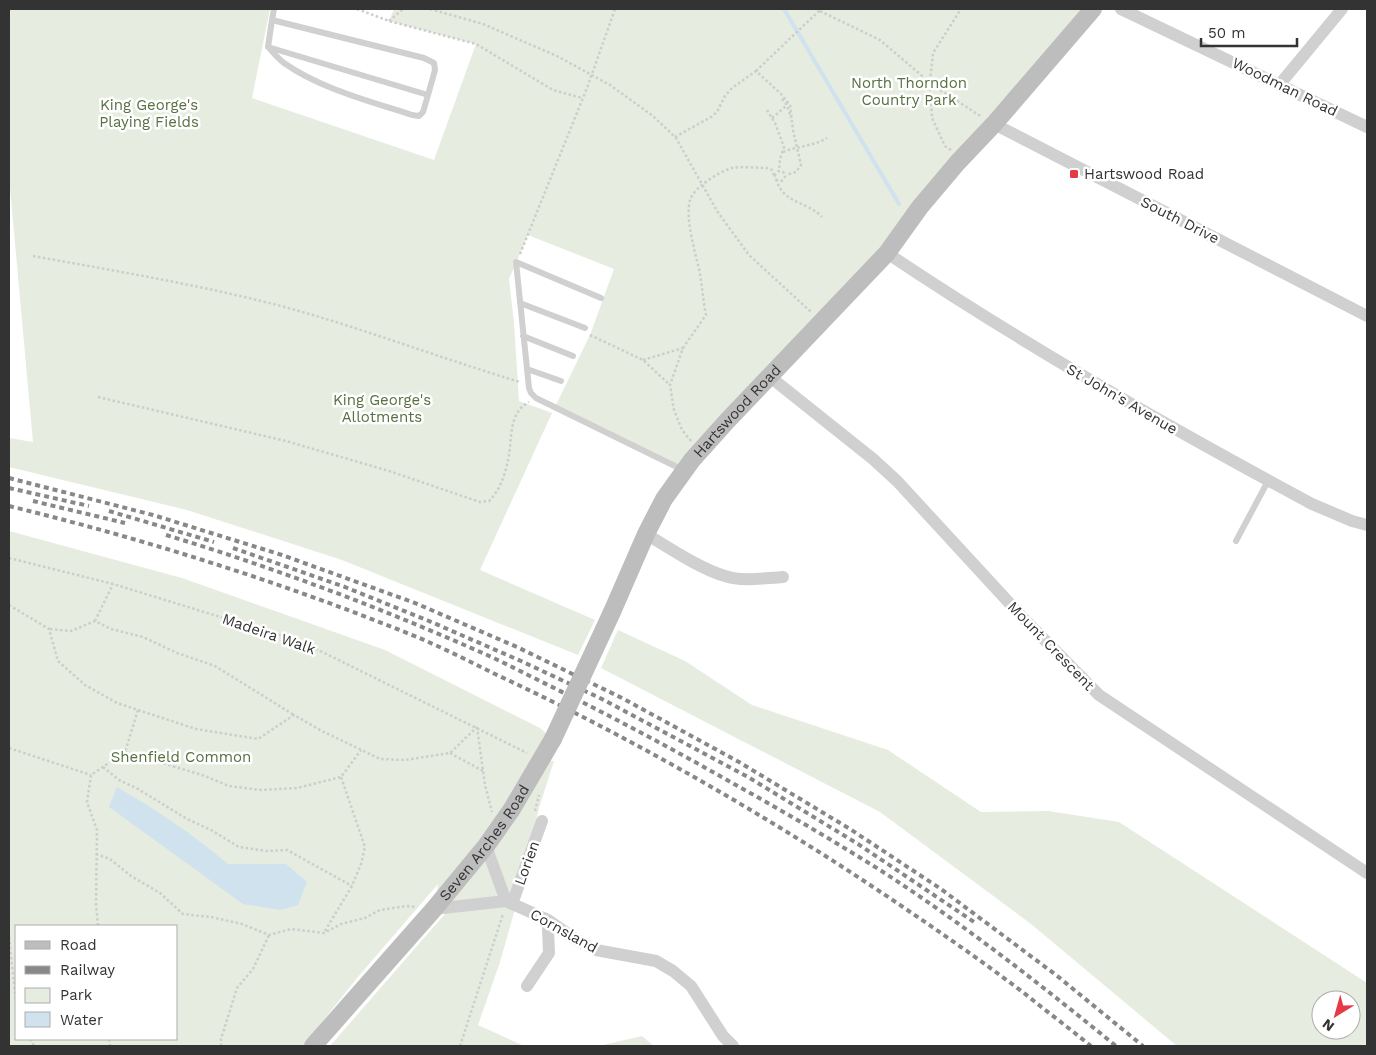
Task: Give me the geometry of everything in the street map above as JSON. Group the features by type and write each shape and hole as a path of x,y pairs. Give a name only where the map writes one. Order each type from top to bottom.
{"street":[{"name":"Hartswood Road","path":"612,612 646,534 664,499 684,470 769,376 887,253 920,207 1093,9"},
{"name":"Woodman Road","path":"1121,9 1366,125"},
{"path":"1280,84 1342,9"},
{"name":"South Drive","path":"994,124 1367,316"},
{"name":"St John's Avenue","path":"887,253 1065,367 1268,481 1312,504 1352,521 1367,525"},
{"name":"Mount Crescent","path":"769,376 898,481 1024,620 1099,695 1367,873"},
{"path":"646,534 695,562 725,576 748,579 783,578"},
{"name":"Seven Arches Road","path":"313,1046 434,909 498,830 553,739 612,612"},
{"name":"Lorien","path":"509,902 542,821"},
{"path":"434,909 509,902 486,846"},
{"name":"Cornsland","path":"509,902 548,920 575,939 596,950 656,962 673,971 691,986 723,1036 733,1046"},
{"path":"527,986 550,952 548,929 550,924 548,920"}],"lane":[{"path":"268,47 274,9"},
{"path":"268,47 283,62 320,82 346,93 419,116 423,112 435,70 434,63 424,58 272,20"},
{"path":"268,47 428,95"},
{"path":"601,298 516,262 529,388 533,396 544,402 684,470"},
{"path":"520,302 585,328"},
{"path":"523,336 572,356"},
{"path":"527,369 561,381"},
{"path":"1236,541 1268,481"}],"path":[{"path":"357,9 389,21 476,44 553,90 582,98"},
{"path":"389,21 403,9"},
{"path":"430,9 483,24 521,39 591,74 633,100 653,116 675,137 717,211 749,255 821,322"},
{"path":"516,262 582,98 615,9"},
{"path":"675,137 717,112 725,96 732,88 756,71 822,9 880,40 930,82 994,124"},
{"path":"956,154 945,146 932,118 930,82 934,53 961,9"},
{"path":"756,71 790,105 801,165 796,172 786,175 782,181 776,179"},
{"path":"782,100 787,105 792,119"},
{"path":"772,118 787,105"},
{"path":"767,110 782,142 783,152 779,171 776,173 776,179"},
{"path":"783,152 797,146 818,143 827,138"},
{"path":"700,451 682,430 674,410 670,384 683,348 706,315 692,242 689,213 690,200 693,193 731,168 767,168 772,170 784,195 812,208 822,217"},
{"path":"779,171 786,175"},
{"path":"33,256 205,288 283,307 522,383 529,388"},
{"path":"590,335 643,360 670,384"},
{"path":"643,360 683,348"},
{"path":"98,397 286,441 389,471 480,502 489,501 500,486 509,456 516,414 526,403 544,402"},
{"name":"Madeira Walk","path":"9,558 113,584 302,642 541,760"},
{"path":"9,605 50,629 71,631 95,621 113,584"},
{"path":"95,621 112,629 143,637 178,653 215,666 320,730 380,759 405,760 450,753 477,727"},
{"path":"50,629 58,661 85,685 117,703 196,729 258,739 294,715"},
{"path":"98,925 96,904 97,830 87,802 91,775 125,752 138,710"},
{"path":"477,727 484,785 498,830"},
{"path":"9,748 91,775"},
{"path":"125,752 202,775 229,786 261,790 297,788 341,777 361,750"},
{"path":"450,753 483,771"},
{"path":"103,767 119,780 239,847 266,851 287,850 352,886"},
{"path":"324,933 352,886 361,864 365,847 341,777"},
{"path":"96,854 110,859 131,876 160,892 183,914 211,917 242,924 269,935 291,930 324,933 341,924 366,918 380,910 407,906 434,909"},
{"path":"220,1046 237,988 253,969 269,935"},
{"path":"9,937 15,992"}],"green space":[{"path":"9,9 270,9 252,98 434,160 476,44 389,21 394,9 1092,9 684,470 555,407 590,335 614,269 528,235 509,279 519,401 552,413 480,570 595,620 578,655 342,560 187,510 9,467 9,438 33,442 9,176"},
{"name":"Shenfield Common","path":"9,531 182,578 385,650 540,728 553,739 542,760 554,761 539,808 515,909 500,962 478,1025 524,1046 330,1046 451,907 434,909 438,884 357,978 303,1046 9,1046"},
{"path":"618,630 685,661 752,705 888,750 981,812 1048,811 1119,822 1367,983 1367,1046 1177,1046 1031,924 880,812 601,668"},
{"path":"642,1036 654,1046 599,1046"}],"water":[{"path":"117,787 174,823 228,864 286,864 307,882 298,905 280,910 243,904 109,807"}],"waterway":[{"path":"784,9 899,204"}],"railway":[{"path":"9,478 153,515 282,555 415,603 517,647 622,698 739,762 850,829 941,889 1056,975 1143,1046"},
{"path":"9,488 89,506"},
{"path":"33,501 125,523"},
{"path":"9,506 164,548 317,599 427,641 539,695 712,787 838,864 978,959 1091,1046"},
{"path":"109,511 214,542"},
{"path":"166,535 284,574 440,634 486,654 663,744 807,826 911,890 1000,955 1116,1046"},
{"path":"233,548 345,587 429,621 602,699 748,777 858,844 974,922"}],"place":[{"name":"Hartswood Road","path":"1074,174"}],"park label":[{"name":"North Thorndon Country Park","path":"909,92"},
{"name":"King George's Playing Fields","path":"149,114"},
{"name":"King George's Allotments","path":"382,408"}]}
